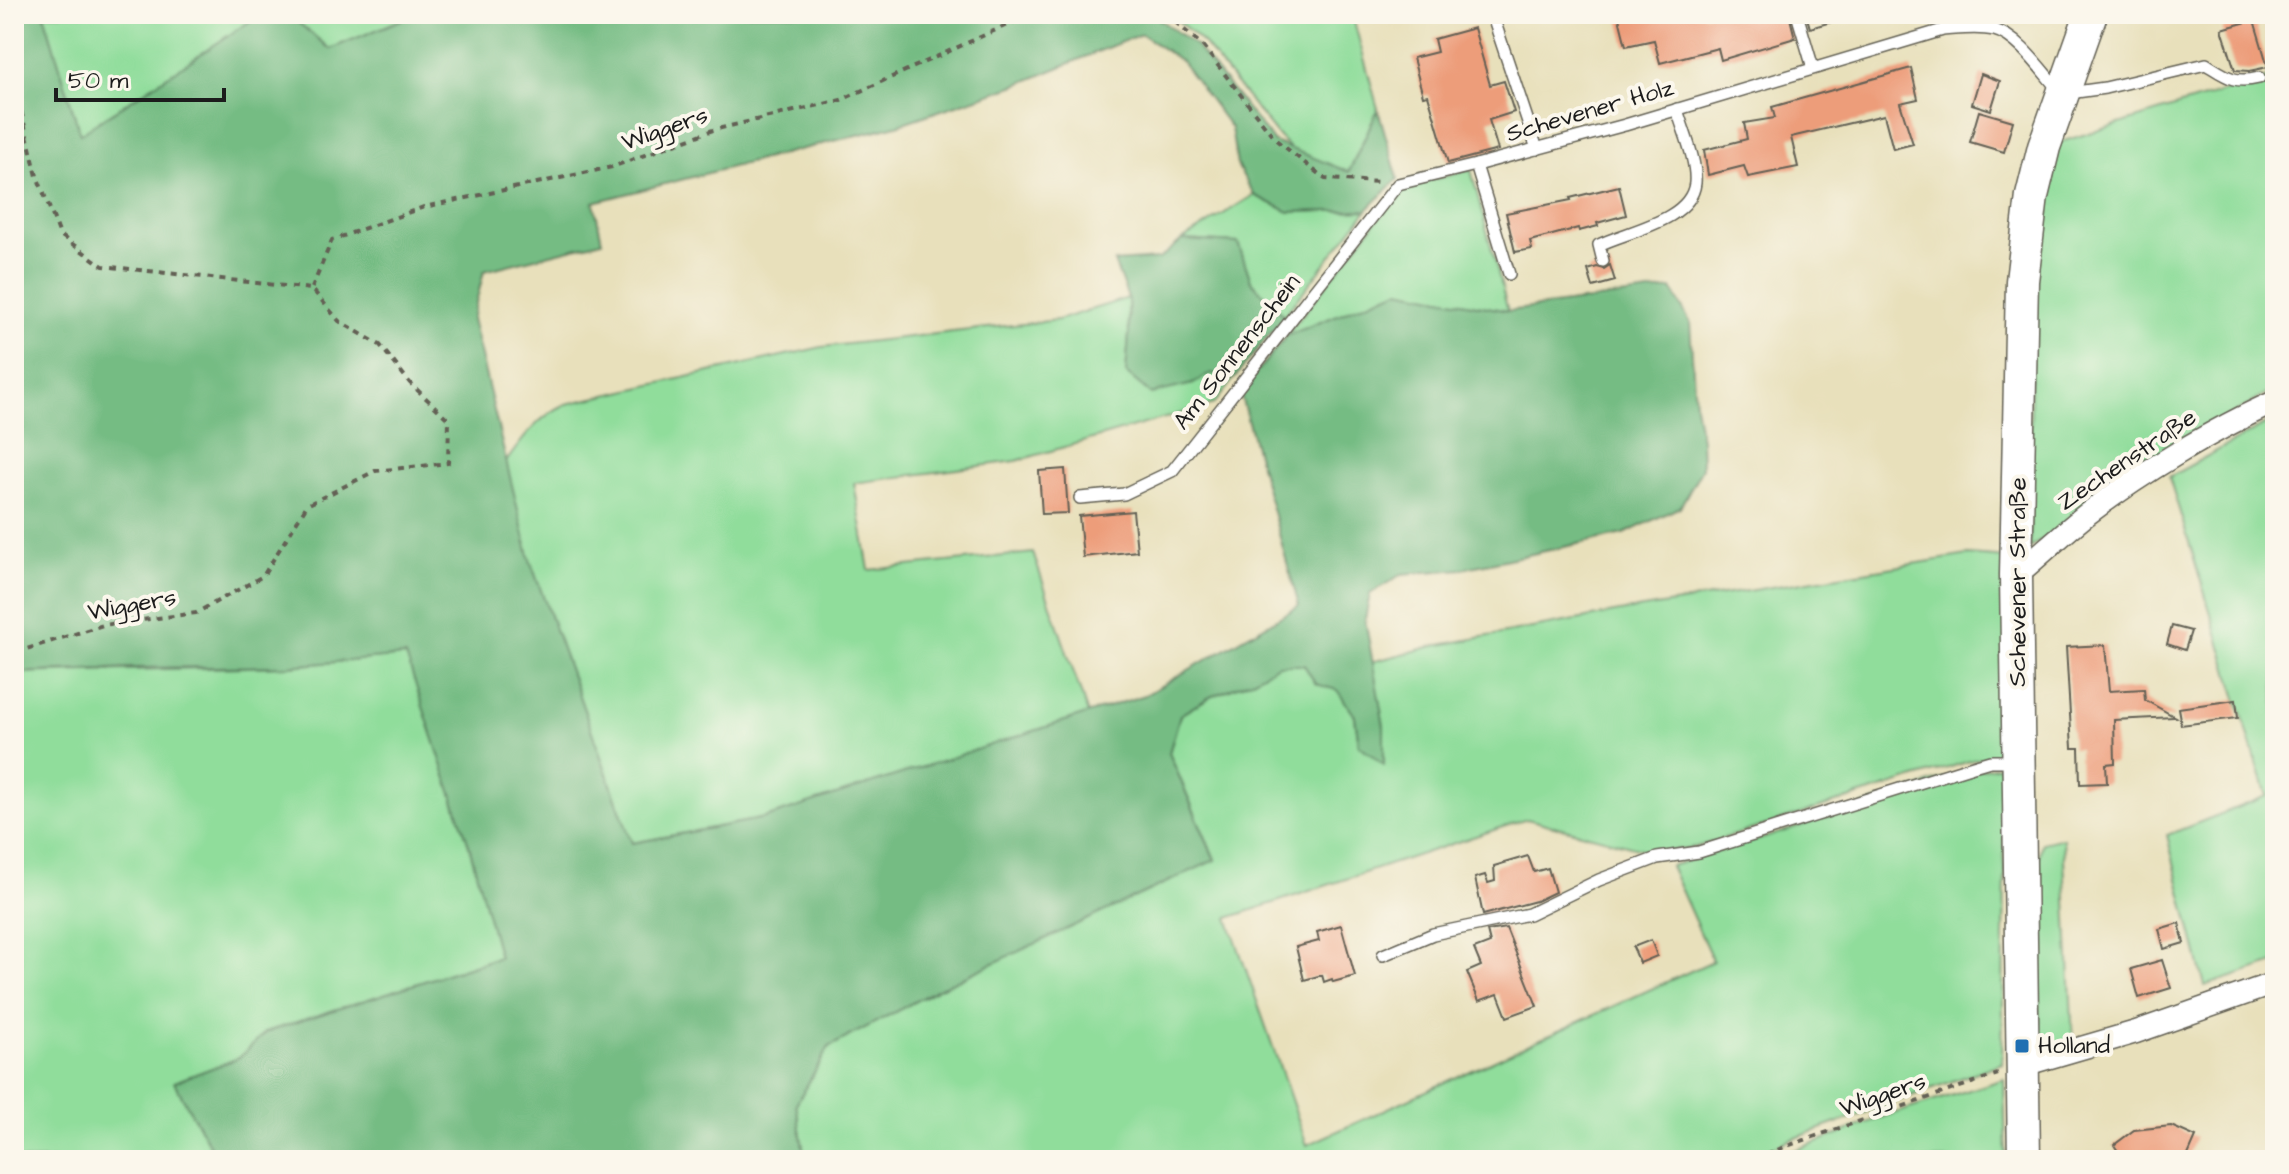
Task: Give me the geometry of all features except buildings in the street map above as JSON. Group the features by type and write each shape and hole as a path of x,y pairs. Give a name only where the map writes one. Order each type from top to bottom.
{"main road":[{"name":"Schevener Straße","path":"2024,1160 2016,575 2022,281 2032,196 2044,147 2091,14"}],"street":[{"name":"Zechenstraße","path":"2016,575 2087,514 2221,429 2275,402"},
{"path":"2023,1065 2136,1032 2275,983"}],"lane":[{"path":"1492,14 1537,149"},
{"path":"1797,14 1813,68"},
{"name":"Schevener Holz","path":"1398,184 1537,149 1943,30 1977,27 1996,30 2015,40 2062,94"},
{"path":"2062,94 2105,88 2206,64 2241,83 2259,78"},
{"path":"1603,261 1599,245 1668,217 1687,204 1695,183 1677,109"},
{"path":"1476,165 1509,274"},
{"name":"Am Sonnenschein","path":"1080,498 1124,494 1172,471 1398,184"},
{"path":"1383,955 1433,934 1529,914 1599,880 1657,858 1699,852 1990,761 2019,762"}],"path":[{"name":"Wiggers","path":"14,653 103,625 196,613 263,576 307,505 375,471 448,463 449,420 410,383 380,345 339,321 312,289 332,240 424,207 612,167 713,130 841,100 1020,19 1052,14"},
{"path":"1166,14 1202,45 1276,140 1325,179 1398,184"},
{"path":"14,64 17,94 37,176 60,235 103,266 312,289"},
{"name":"Wiggers","path":"1756,1160 1784,1147 2023,1065"}],"green space":[{"path":"14,14 44,14 80,134 261,14 288,14 330,49 415,14 1152,14 1196,46 1274,142 1349,172 1378,109 1398,179 1367,210 1289,212 1254,195 1237,165 1231,128 1181,61 1141,34 1019,84 897,125 594,202 602,241 484,271 472,319 530,560 632,843 765,818 1145,695 1299,606 1240,393 1286,336 1399,290 1508,311 1672,289 1690,322 1702,468 1680,507 1624,534 1462,569 1402,574 1370,594 1365,619 1384,726 1384,765 1359,745 1355,716 1337,690 1316,684 1304,665 1278,665 1180,715 1169,753 1215,860 938,989 829,1047 796,1104 805,1160 218,1160 174,1082 239,1058 266,1032 499,957 469,845 406,656 288,666 14,673"},
{"path":"44,14 261,14 80,134"},
{"path":"288,14 415,14 330,49"},
{"path":"1170,14 1352,14 1378,109 1349,171 1293,151 1204,44"},
{"path":"2275,76 2275,389 2157,460 2030,548 2031,307 2041,204 2057,143"},
{"path":"1471,170 1508,311 1399,290 1286,336 1403,187"},
{"path":"1254,195 1289,212 1367,210 1284,316 1251,281 1238,243 1182,240"},
{"path":"1182,240 1238,243 1251,281 1284,316 1233,380 1211,373 1193,384 1151,394 1126,373 1128,298 1114,262 1159,259"},
{"path":"1128,298 1126,373 1151,393 1193,384 1211,373 1233,380 1214,404 1016,461 854,483 869,570 1033,553 1088,714 765,818 632,843 530,560 506,462 532,428 566,404 822,347 1058,320"},
{"path":"2275,419 2275,963 2205,986 2167,835 2267,796 2169,477"},
{"path":"1968,555 2008,558 2006,753 1973,760 1696,847 1657,853 1527,819 1228,918 1307,1145 1713,961 1670,866 1961,773 2000,766 2005,870 2002,1063 1782,1143 1745,1160 805,1160 796,1104 829,1047 938,989 1215,859 1169,753 1180,715 1210,697 1254,679 1278,665 1304,665 1316,684 1337,689 1355,716 1359,745 1384,726 1371,662 1434,646 1631,610"},
{"path":"407,656 469,845 499,957 266,1032 239,1058 174,1082 218,1160 14,1160 14,673 288,666"},
{"path":"2063,838 2073,1041 2061,1049 2040,1044 2036,867 2042,843"},
{"path":"2004,1079 2006,1160 1769,1160 1883,1117"}],"place":[{"name":"Holland","path":"2022,1046"}]}
